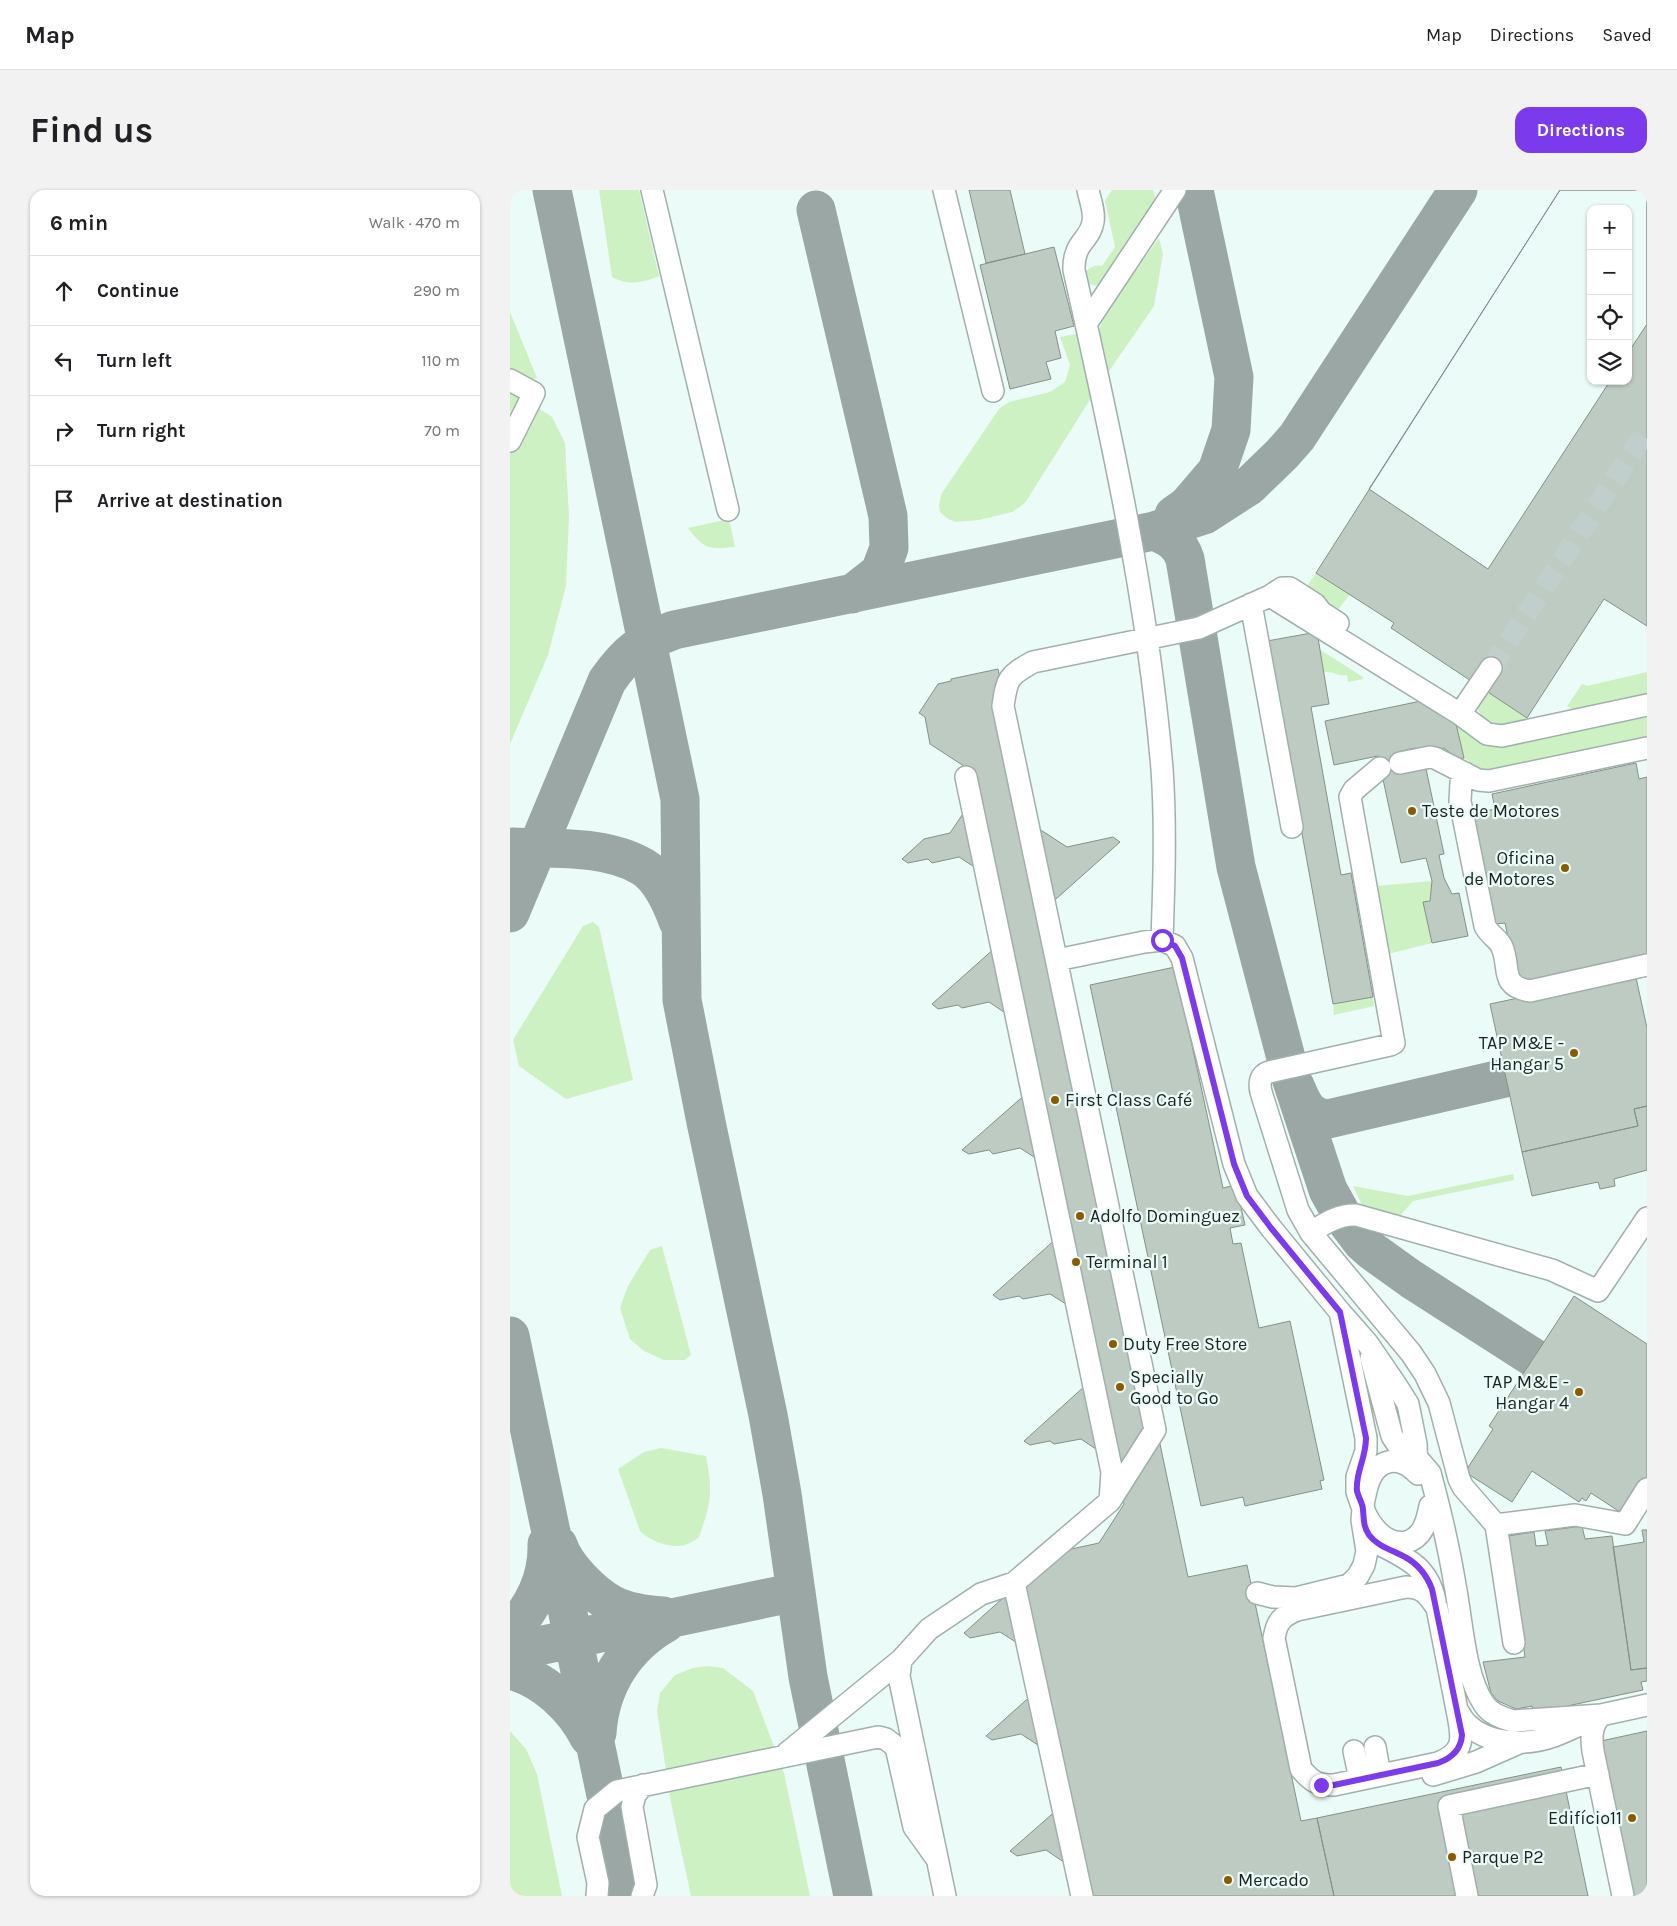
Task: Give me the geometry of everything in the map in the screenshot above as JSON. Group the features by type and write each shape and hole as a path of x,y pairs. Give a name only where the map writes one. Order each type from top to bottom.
{"street":[{"path":"652,190 728,510"},
{"path":"944,190 993,391"},
{"path":"1088,190 1093,210 1093,223 1077,248 1074,270 1137,570 1146,638 1162,769 1165,840 1162,940"},
{"path":"1086,324 1175,190"},
{"path":"510,380 534,394 510,441"},
{"path":"785,1755 901,1660 929,1629 981,1594 1014,1583 1110,1501 1155,1430 1003,706 1006,686 1015,672 1033,662 1199,628 1282,588 1290,588 1315,604 1335,628 1488,734 1502,736 1647,705"},
{"path":"1260,600 1292,827"},
{"path":"1460,714 1491,668"},
{"path":"1514,1643 1496,1525 1459,1480 1439,1403 1412,1353 1311,1233 1298,1210 1261,1092 1260,1080 1265,1073 1394,1043 1350,797 1354,790 1390,766 1430,757 1483,782 1647,748"},
{"path":"1465,773 1461,783 1460,801 1485,926 1488,933 1499,942 1502,948 1508,978 1513,984 1518,988 1530,990 1647,965"},
{"path":"966,777 1112,1472 1110,1501"},
{"path":"1057,960 1162,940 1175,946 1182,958 1234,1164 1247,1196 1271,1228 1368,1344 1392,1436 1400,1448 1418,1466 1430,1473 1455,1584 1466,1653 1476,1691 1485,1706 1492,1712 1513,1721"},
{"path":"1311,1233 1326,1222 1356,1215 1552,1270 1598,1291 1647,1218"},
{"path":"1340,1312 1366,1438 1366,1451 1357,1477 1358,1492 1368,1534 1376,1542 1406,1558 1423,1572 1432,1589 1458,1710 1462,1740 1458,1750 1449,1759 1438,1763 1334,1785 1321,1785 1310,1779 1301,1769 1274,1638 1276,1627 1283,1616 1297,1610 1406,1587 1420,1588 1425,1591 1436,1608"},
{"path":"1418,1466 1395,1461 1386,1462 1377,1467 1367,1484 1363,1514 1367,1551 1364,1565 1358,1576 1349,1585 1296,1598 1275,1607 1266,1621 1264,1635 1293,1776 1302,1789 1316,1795 1331,1796 1442,1773 1476,1762 1520,1743 1553,1737 1601,1714"},
{"path":"1418,1466 1427,1489 1463,1678 1474,1705 1489,1718 1498,1722 1601,1714 1647,1705"},
{"path":"1496,1525 1576,1515 1625,1524 1647,1488"},
{"path":"1363,1514 1384,1538 1396,1543 1408,1541 1418,1536 1426,1523 1430,1506"},
{"path":"1014,1583 1082,1896"},
{"path":"1256,1593 1283,1598 1296,1598"},
{"path":"901,1660 899,1676 945,1896"},
{"path":"1458,1710 1465,1722 1475,1730 1499,1740 1520,1743"},
{"path":"1601,1714 1595,1721 1592,1738 1623,1896"},
{"path":"597,1896 598,1882 588,1837 595,1810 617,1790 878,1737 886,1739 896,1747 914,1827 938,1859"},
{"path":"1375,1776 1369,1748 1375,1776"},
{"path":"1466,1896 1449,1806 1598,1774"},
{"path":"642,1896 646,1886 632,1807 636,1795 643,1785"}],"green space":[{"path":"599,190 639,190 659,276 635,282 624,282 612,277"},
{"path":"1112,190 1153,190 1156,201 1103,281 1096,286 1086,283 1084,275 1092,267 1102,266 1115,247 1105,201"},
{"path":"1159,238 1163,254 1154,306 1107,374 1099,343 1099,332 1102,324 1116,299"},
{"path":"510,312 537,378 530,380 540,409 552,417 565,443 569,518 566,586 548,655 510,744"},
{"path":"1076,334 1091,398 1025,503 1012,512 979,520 956,522 948,519 940,512 939,505 942,493 999,409 1009,402 1050,392 1065,382 1070,365 1060,337"},
{"path":"729,519 735,547 713,548 703,544 688,528"},
{"path":"1316,573 1350,594 1338,610 1330,611 1303,592"},
{"path":"1319,649 1363,677 1363,679 1348,682 1347,675 1324,672"},
{"path":"1647,672 1647,697 1575,711 1567,706 1582,684 1587,686"},
{"path":"1485,689 1527,718 1503,727 1496,727 1486,722 1481,716 1478,707 1479,700"},
{"path":"1647,715 1647,736 1485,771 1464,758 1456,724 1480,739"},
{"path":"1432,881 1430,901 1423,903 1432,943 1388,954 1376,886"},
{"path":"593,922 599,927 633,1080 566,1099 519,1066 513,1040 583,926"},
{"path":"1373,997 1374,1006 1334,1015 1333,1004"},
{"path":"1513,1174 1514,1180 1413,1201 1399,1217 1364,1209 1353,1186 1408,1196"},
{"path":"662,1246 691,1355 684,1360 664,1360 644,1351 630,1339 620,1308 628,1286 650,1250"},
{"path":"661,1448 706,1456 710,1479 710,1497 706,1515 699,1537 685,1545 667,1545 649,1538 640,1531 618,1469 644,1452"},
{"path":"707,1666 723,1668 753,1691 784,1773 810,1896 691,1896 671,1803 657,1711 660,1693 675,1675 693,1668"},
{"path":"510,1731 526,1749 537,1774 562,1896 510,1896"}],"building":[{"path":"969,190 1010,190 1025,254 986,263"},
{"path":"1560,190 1647,190 1647,626 1604,599 1527,718 1391,628 1394,623 1316,573"},
{"path":"1560,190 1647,190 1647,324 1632,347 1632,205 1587,205 1587,385 1607,385 1488,569 1369,489"},
{"path":"1054,247 1074,326 1055,331 1061,358 1046,362 1051,379 1010,389 980,265"},
{"path":"1317,632 1329,704 1311,707 1341,875 1351,873 1373,997 1333,1004 1267,641"},
{"name":"Terminal 1","path":"998,669 1030,823 1067,847 1113,837 1120,842 1047,907 1188,1577 1247,1565 1301,1821 1317,1818 1334,1896 1078,1896 1071,1867 1046,1850 1017,1856 1010,1851 1059,1808 1047,1751 1021,1734 992,1740 986,1736 1034,1693 1025,1648 1000,1632 970,1638 964,1633 1053,1553 1099,1543 1124,1504 1115,1462 1081,1439 1054,1444 1050,1441 1030,1445 1024,1441 1097,1375 1085,1316 1050,1294 1023,1299 1019,1296 1000,1300 993,1295 1066,1230 1054,1170 1020,1148 993,1154 989,1150 969,1154 962,1150 1036,1085 1023,1025 989,1002 962,1008 958,1005 938,1009 932,1004 1005,939 993,879 959,857 932,863 928,859 908,863 902,859 924,839 950,833 975,796 970,770 930,744 925,717 919,713 938,684 951,681 951,679"},
{"name":"Teste de Motores","path":"1421,701 1456,724 1464,758 1458,759 1444,748 1417,753 1415,748 1398,752 1401,769 1425,764 1444,854 1439,855 1444,878 1452,894 1459,893 1468,936 1432,943 1423,902 1430,901 1432,881 1426,858 1401,863 1378,756 1334,765 1325,721"},
{"name":"Oficina de Motores","path":"1636,763 1639,779 1647,777 1647,961 1535,985 1515,973 1505,923 1495,924 1472,814 1495,809 1492,794"},
{"path":"1175,967 1223,1188 1236,1185 1245,1225 1230,1228 1233,1244 1241,1243 1259,1328 1290,1321 1324,1480 1320,1481 1322,1489 1245,1506 1243,1497 1201,1506 1090,985"},
{"name":"TAP M&E - Hangar 5","path":"1635,973 1647,1028 1647,1106 1634,1109 1638,1126 1522,1152 1490,1004"},
{"path":"1647,1106 1647,1170 1614,1179 1615,1186 1600,1189 1598,1182 1532,1196 1522,1152 1638,1126 1634,1109"},
{"name":"TAP M&E - Hangar 4","path":"1574,1296 1647,1344 1647,1477 1623,1514 1591,1493 1586,1501 1582,1498 1579,1502 1532,1471 1512,1502 1465,1472 1493,1429 1489,1426"},
{"path":"1582,1526 1585,1539 1612,1536 1631,1670 1647,1668 1647,1681 1641,1682 1643,1690 1534,1713 1532,1706 1516,1709 1498,1701 1491,1693 1483,1662 1525,1657 1508,1536 1534,1532 1536,1546 1548,1545 1545,1531"},
{"path":"1642,1530 1647,1530 1647,1668 1631,1670 1613,1547 1644,1542"},
{"name":"Edifício11","path":"1647,1731 1647,1896 1633,1896 1601,1741"},
{"name":"Parque P2","path":"1561,1767 1588,1896 1334,1896 1317,1818"}],"taxiway":[{"path":"552,190 680,799 682,1000 768,1415 782,1494 808,1677 853,1896"},
{"path":"1174,515 1188,505 1217,471 1231,430 1234,377 1194,190"},
{"path":"510,913 607,681 628,655 652,639 674,630 1154,531 1204,515 1249,486 1297,437 1458,190"},
{"path":"816,210 888,516 889,548 880,572 852,594"},
{"path":"1154,531 1173,541 1183,553 1185,559 1236,867 1292,1081 1328,1190 1343,1217 1362,1242 1372,1251 1411,1279 1534,1358"},
{"path":"513,847 563,848 597,852 629,860 643,867 655,877 669,899 678,921"},
{"path":"1295,1086 1303,1104 1311,1113 1328,1119 1505,1078"},
{"path":"510,1336 627,1896"},
{"path":"510,1633 526,1613 542,1581 547,1557 547,1544"},
{"path":"558,1545 573,1571 605,1600 631,1611 663,1616"},
{"path":"510,1652 796,1592"},
{"path":"597,1733 603,1699 617,1669 638,1643 666,1623"},
{"path":"510,1670 534,1680 556,1695 575,1715 589,1737"}],"tunnel":[{"path":"1491,668 1647,430"}],"place":[{"name":"Teste de Motores","path":"1412,811"},
{"name":"Oficina de Motores","path":"1565,868"},
{"name":"TAP M&E - Hangar 5","path":"1574,1053"},
{"name":"First Class Café","path":"1055,1100"},
{"name":"Adolfo Dominguez","path":"1080,1216"},
{"name":"Terminal 1","path":"1076,1262"},
{"name":"Duty Free Store","path":"1113,1344"},
{"name":"Specially Good to Go","path":"1120,1387"},
{"name":"TAP M&E - Hangar 4","path":"1579,1392"},
{"name":"Edifício11","path":"1632,1818"},
{"name":"Parque P2","path":"1452,1857"},
{"name":"Mercado","path":"1228,1880"}],"route":[{"path":"1162,940 1175,946 1182,958 1234,1164 1247,1196 1340,1312 1366,1438 1366,1451 1357,1477 1358,1492 1363,1509 1362,1520 1368,1534 1376,1542 1406,1558 1423,1572 1428,1580 1432,1589 1462,1735 1458,1750 1449,1759 1438,1763 1334,1785 1321,1785"}]}
